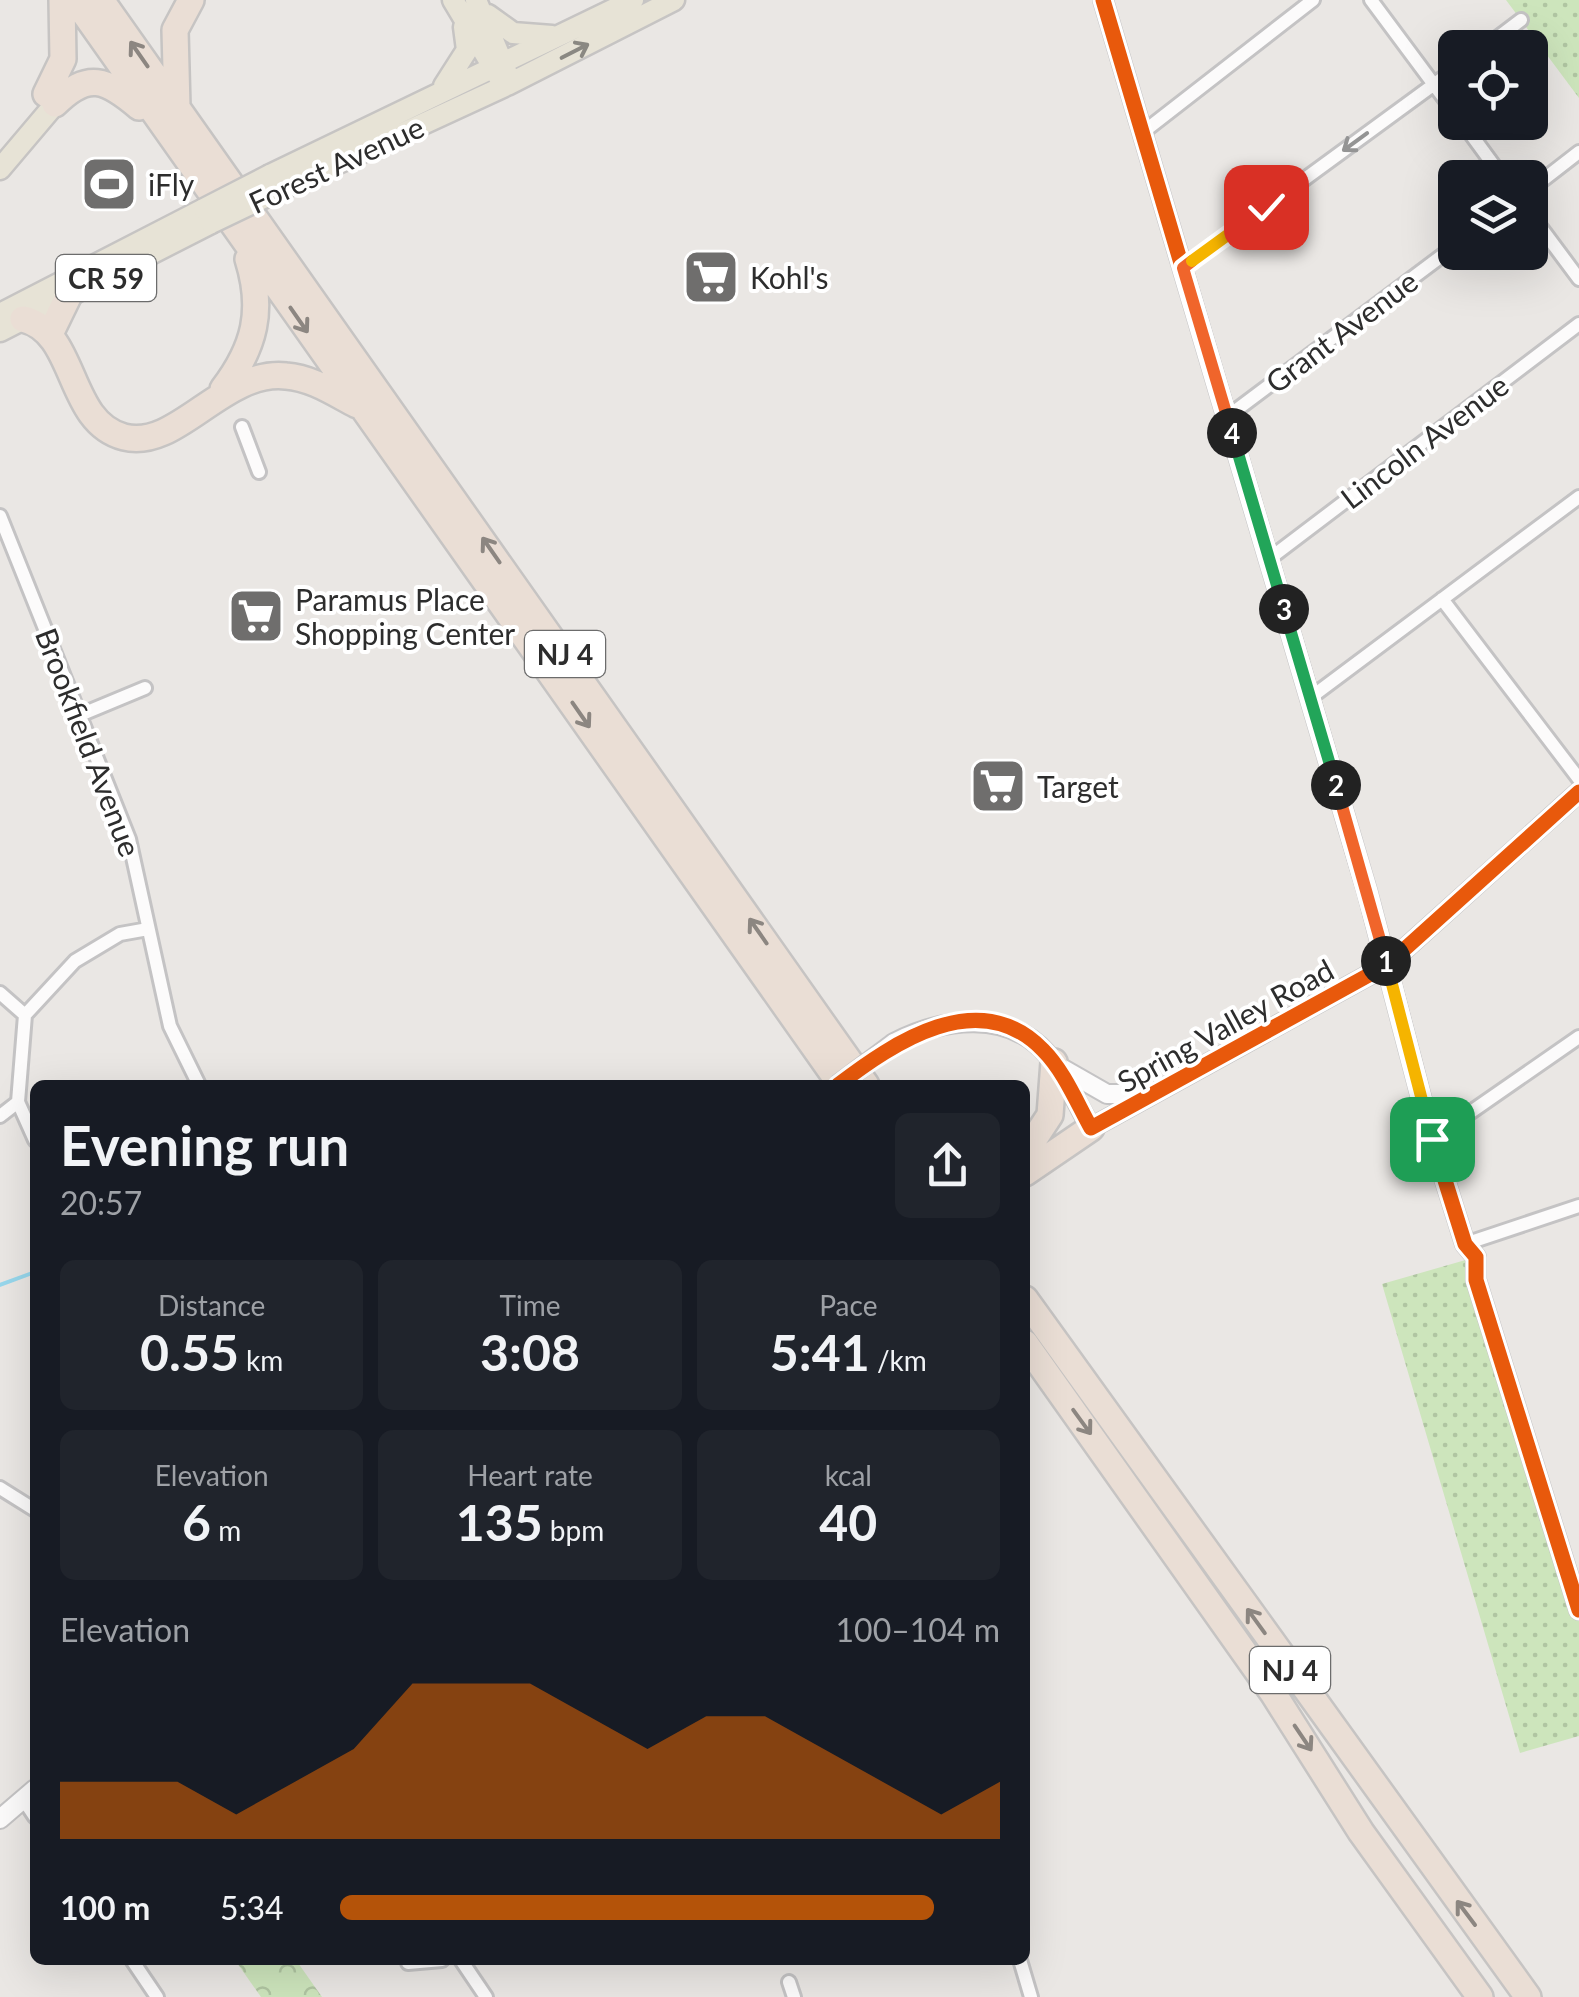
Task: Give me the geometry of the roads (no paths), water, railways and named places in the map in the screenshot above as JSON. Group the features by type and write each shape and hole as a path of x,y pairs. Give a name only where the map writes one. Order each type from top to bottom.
{"highway":[{"path":"50,99 63,60 62,0"},
{"name":"NJ 4","path":"75,0 170,117 862,1080"},
{"name":"NJ 4","path":"101,0 242,240 835,1080"},
{"path":"50,99 85,82 107,84 170,117 175,30 191,0"},
{"path":"219,394 247,354 256,322 255,282 242,240"},
{"path":"50,334 68,297"},
{"path":"8,322 38,322 50,334 88,410 96,420 124,437 157,434 248,380 288,376 312,382 361,408"},
{"path":"1030,1151 1050,1115 1054,1062"},
{"path":"1030,1156 1091,1128"},
{"path":"1030,1293 1060,1346"},
{"name":"NJ 4","path":"1030,1306 1520,1996"},
{"name":"NJ 4","path":"1030,1350 1333,1783 1520,1996"},
{"path":"1333,1783 1360,1832 1480,1997"}],"main road":[{"name":"Forest Avenue","path":"8,322 440,91 633,0"},
{"name":"Forest Avenue","path":"276,182 508,86 674,0"},
{"path":"469,6 513,33 563,36"},
{"path":"469,6 508,86"},
{"path":"440,91 467,50 469,6"},
{"path":"0,151 50,99"},
{"path":"0,170 50,99"},
{"name":"Forest Avenue","path":"8,322 68,297 207,216"}],"street":[{"path":"1103,0 1310,698 1432,1139 1464,1244 1476,1257 1476,1280 1579,1610"},
{"path":"1142,132 1313,0"},
{"path":"1371,0 1438,90"},
{"path":"1508,30 1522,20"},
{"path":"1183,268 1438,81"},
{"path":"1548,176 1579,152"},
{"path":"1548,238 1579,279"},
{"name":"Grant Avenue","path":"1227,417 1438,259"},
{"name":"Lincoln Avenue","path":"1269,559 1579,324"},
{"path":"242,427 259,472"},
{"path":"1310,698 1577,503"},
{"name":"Brookfield Avenue","path":"2,526 129,839 170,1026 197,1080"},
{"path":"1442,599 1579,778"},
{"path":"80,715 145,688"},
{"name":"Spring Valley Road","path":"1091,1128 1386,965 1579,792"},
{"path":"30,1129 18,1102 26,1015 85,954 120,934 148,928"},
{"path":"0,993 26,1015"},
{"path":"846,1080 894,1043 938,1026 986,1023 1025,1035 1054,1062 1106,1094 1160,1093"},
{"path":"1432,1139 1579,1037"},
{"path":"1054,1062 1091,1128"},
{"path":"0,1116 18,1102"},
{"path":"1464,1244 1579,1206"},
{"path":"0,1488 30,1507"},
{"path":"0,1819 29,1794"},
{"path":"135,1965 157,1997"},
{"path":"464,1965 486,1997"},
{"path":"1021,1965 1031,1997"},
{"path":"790,1982 794,1997"}],"waterway":[{"path":"0,1285 30,1274"}],"place":[{"name":"iFly","path":"109,184"},
{"name":"Kohl's","path":"711,277"},
{"name":"Paramus Place Shopping Center","path":"256,616"},
{"name":"Target","path":"998,786"}]}
